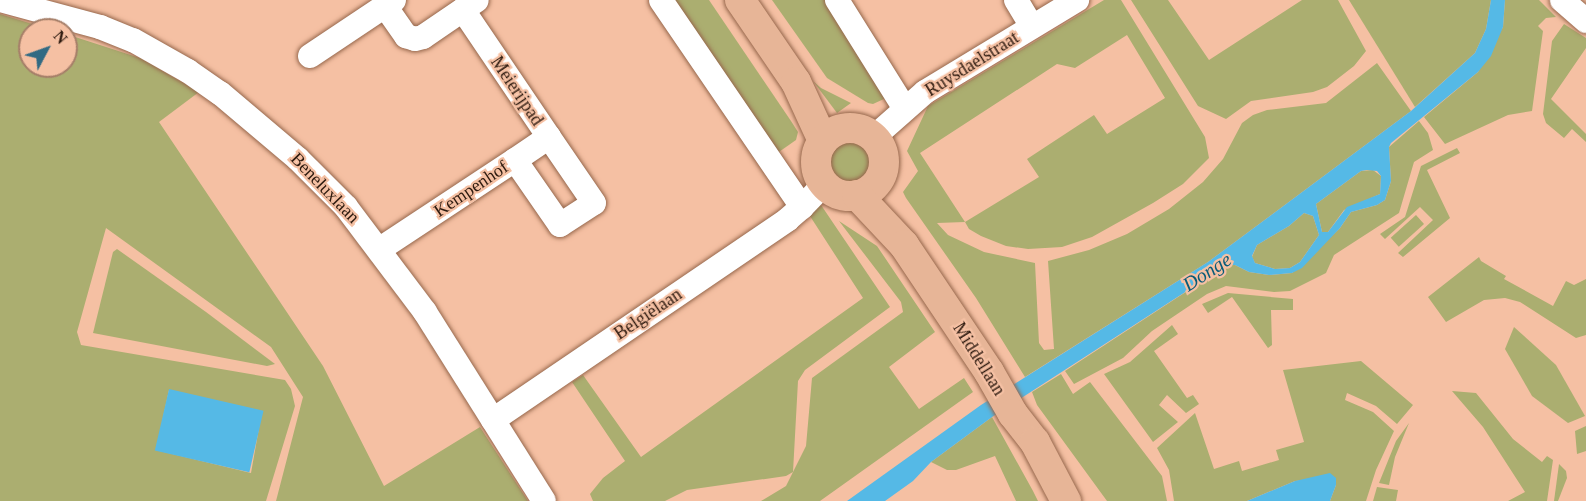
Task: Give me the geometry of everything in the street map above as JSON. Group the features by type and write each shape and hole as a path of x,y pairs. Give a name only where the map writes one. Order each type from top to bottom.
{"main road":[{"path":"741,0 832,134"},
{"path":"853,127 866,131 874,138 884,154 882,173 867,189 836,193 824,184 816,169 817,151 832,134 853,127"},
{"name":"Middellaan","path":"867,189 988,372 1013,414 1035,442 1068,501"}],"street":[{"name":"Beneluxlaan","path":"0,0 133,40 188,71 220,93 298,159 346,207 380,249 425,312 544,501"},
{"path":"662,0 802,207"},
{"path":"837,0 905,109"},
{"path":"1016,0 1032,27"},
{"name":"Ruysdaelstraat","path":"874,138 925,92 1077,0"},
{"path":"1562,0 1586,21"},
{"path":"310,56 389,3 406,36 415,39 423,37 469,4"},
{"name":"Meierijpad","path":"469,4 549,137 515,160"},
{"name":"Kempenhof","path":"380,249 515,160 560,225 594,203 549,137"},
{"name":"Belgiëlaan","path":"493,420 788,220 824,184"}],"green space":[{"path":"669,0 709,0 798,132 796,140 776,154"},
{"path":"772,0 827,0 886,98 873,104 868,103 827,78"},
{"path":"1104,0 1121,0 1205,137 1209,158 1183,184 1092,237 1062,247 1028,249 1006,246 969,229 965,222 937,223 948,235 984,252 1035,263 1039,343 1044,350 1054,349 1048,261 1089,250 1127,234 1169,209 1203,182 1223,159 1242,123 1253,115 1267,110 1326,103 1377,63 1411,111 1208,262 1025,377 976,298 903,192 918,171 907,151 928,106","holes":["1127,35 1165,98 1107,134 1094,115 1027,159 1039,177 965,222 920,153 1057,64 1075,68"]},
{"path":"1131,0 1168,0 1209,60 1302,0 1338,0 1366,51 1354,66 1327,87 1313,92 1251,101 1226,119 1198,106"},
{"path":"1349,0 1491,0 1486,29 1475,53 1415,107"},
{"path":"1505,0 1539,0 1556,17 1546,18 1538,26 1543,31 1532,111 1508,115 1445,144 1424,117 1478,72 1503,27"},
{"path":"0,14 18,20 18,78 78,78 78,38 140,58 199,92 159,122 323,366 384,486 480,427 528,501 276,501 303,397 271,347 106,228 77,332 81,345 285,380 291,389 295,406 266,501 0,501","holes":["169,390 262,411 251,473 156,450"]},
{"path":"1564,24 1586,38 1586,48 1551,99 1586,134 1586,142 1572,129 1564,138 1546,123 1543,114 1552,41"},
{"path":"813,81 821,88 851,103 837,113"},
{"path":"1419,121 1428,133 1433,150 1414,162 1399,213 1334,255 1326,273 1290,291 1274,292 1226,286 1207,294 1152,331 1123,358 1074,384 1065,371 1227,265 1235,265 1249,272 1269,275 1292,273 1340,228 1351,212 1377,205 1385,200 1391,181 1389,147"},
{"path":"850,140 859,141 866,146 871,153 871,171 866,178 859,183 850,184 841,183 834,178 829,171 828,162 829,153 834,146 841,141"},
{"path":"1457,148 1460,153 1427,170 1450,218 1403,257 1398,253 1433,220 1420,207 1385,239 1380,234 1405,217 1421,166"},
{"path":"1373,170 1381,176 1380,194 1344,210 1328,232 1322,232 1316,204 1361,171"},
{"path":"821,205 890,307 805,370 798,381 793,472 786,476 687,490 665,501 593,501 590,494 603,478 625,461 572,382 583,375 641,457 863,298 808,213"},
{"path":"1304,213 1313,216 1319,235 1300,262 1290,268 1275,269 1255,263 1252,257 1257,245 1289,226"},
{"path":"1416,215 1424,224 1399,247 1391,238"},
{"path":"839,221 877,246 935,332 889,367 919,409 964,378 973,392 820,501 761,501 786,486 806,446 812,378 903,312 901,302"},
{"path":"117,249 275,364 267,366 93,333 113,252"},
{"path":"1479,257 1481,261 1506,276 1504,279 1553,306 1566,281 1574,285 1586,279 1586,335 1576,338 1520,302 1505,298 1484,300 1446,322 1428,297"},
{"path":"1228,293 1293,299 1293,310 1271,310 1272,345 1268,348 1232,297 1208,313 1202,304"},
{"path":"1172,325 1178,334 1154,351 1187,398 1193,395 1199,404 1186,413 1167,395 1159,405 1178,422 1153,442 1104,374 1130,362"},
{"path":"1514,327 1556,365 1585,416 1568,423 1532,396 1505,349"},
{"path":"1361,361 1413,405 1397,424 1376,406 1347,393 1345,400 1373,412 1394,431 1376,470 1366,501 1330,501 1336,478 1295,481 1247,501 1174,501 1169,470 1157,448 1195,413 1214,469 1239,461 1242,471 1279,460 1276,450 1304,442 1283,370"},
{"path":"1061,374 1073,394 1090,382 1162,476 1167,501 1107,501 1037,405 1032,392"},
{"path":"1452,391 1476,393 1513,439 1542,462 1547,456 1553,460 1547,501 1508,501 1525,492 1483,427"},
{"path":"992,417 1038,501 1016,501 995,456 956,470 947,470 931,462"},
{"path":"1409,423 1395,457 1389,485 1379,483 1396,441"},
{"path":"1586,426 1586,451 1577,454 1575,431"},
{"path":"1559,464 1566,471 1567,478 1558,501 1554,501"},
{"path":"1377,487 1398,490 1396,501 1373,501"}],"water":[{"name":"Donge","path":"1491,0 1505,0 1503,27 1491,56 1478,72 1391,143 1389,147 1391,181 1385,200 1377,205 1351,212 1340,228 1302,268 1292,273 1269,275 1249,272 1235,265 1227,265 992,417 931,462 913,481 885,501 847,501 981,405 1208,262 1411,111 1475,53 1486,29","holes":["1361,171 1377,171 1381,176 1380,194 1347,207 1328,232 1322,232 1316,204","1304,213 1313,216 1319,235 1300,262 1290,268 1275,269 1255,263 1252,256 1257,245 1289,226"]},
{"path":"169,389 264,411 249,472 155,450"},
{"path":"1330,473 1336,478 1336,485 1330,501 1247,501 1295,481"}]}
